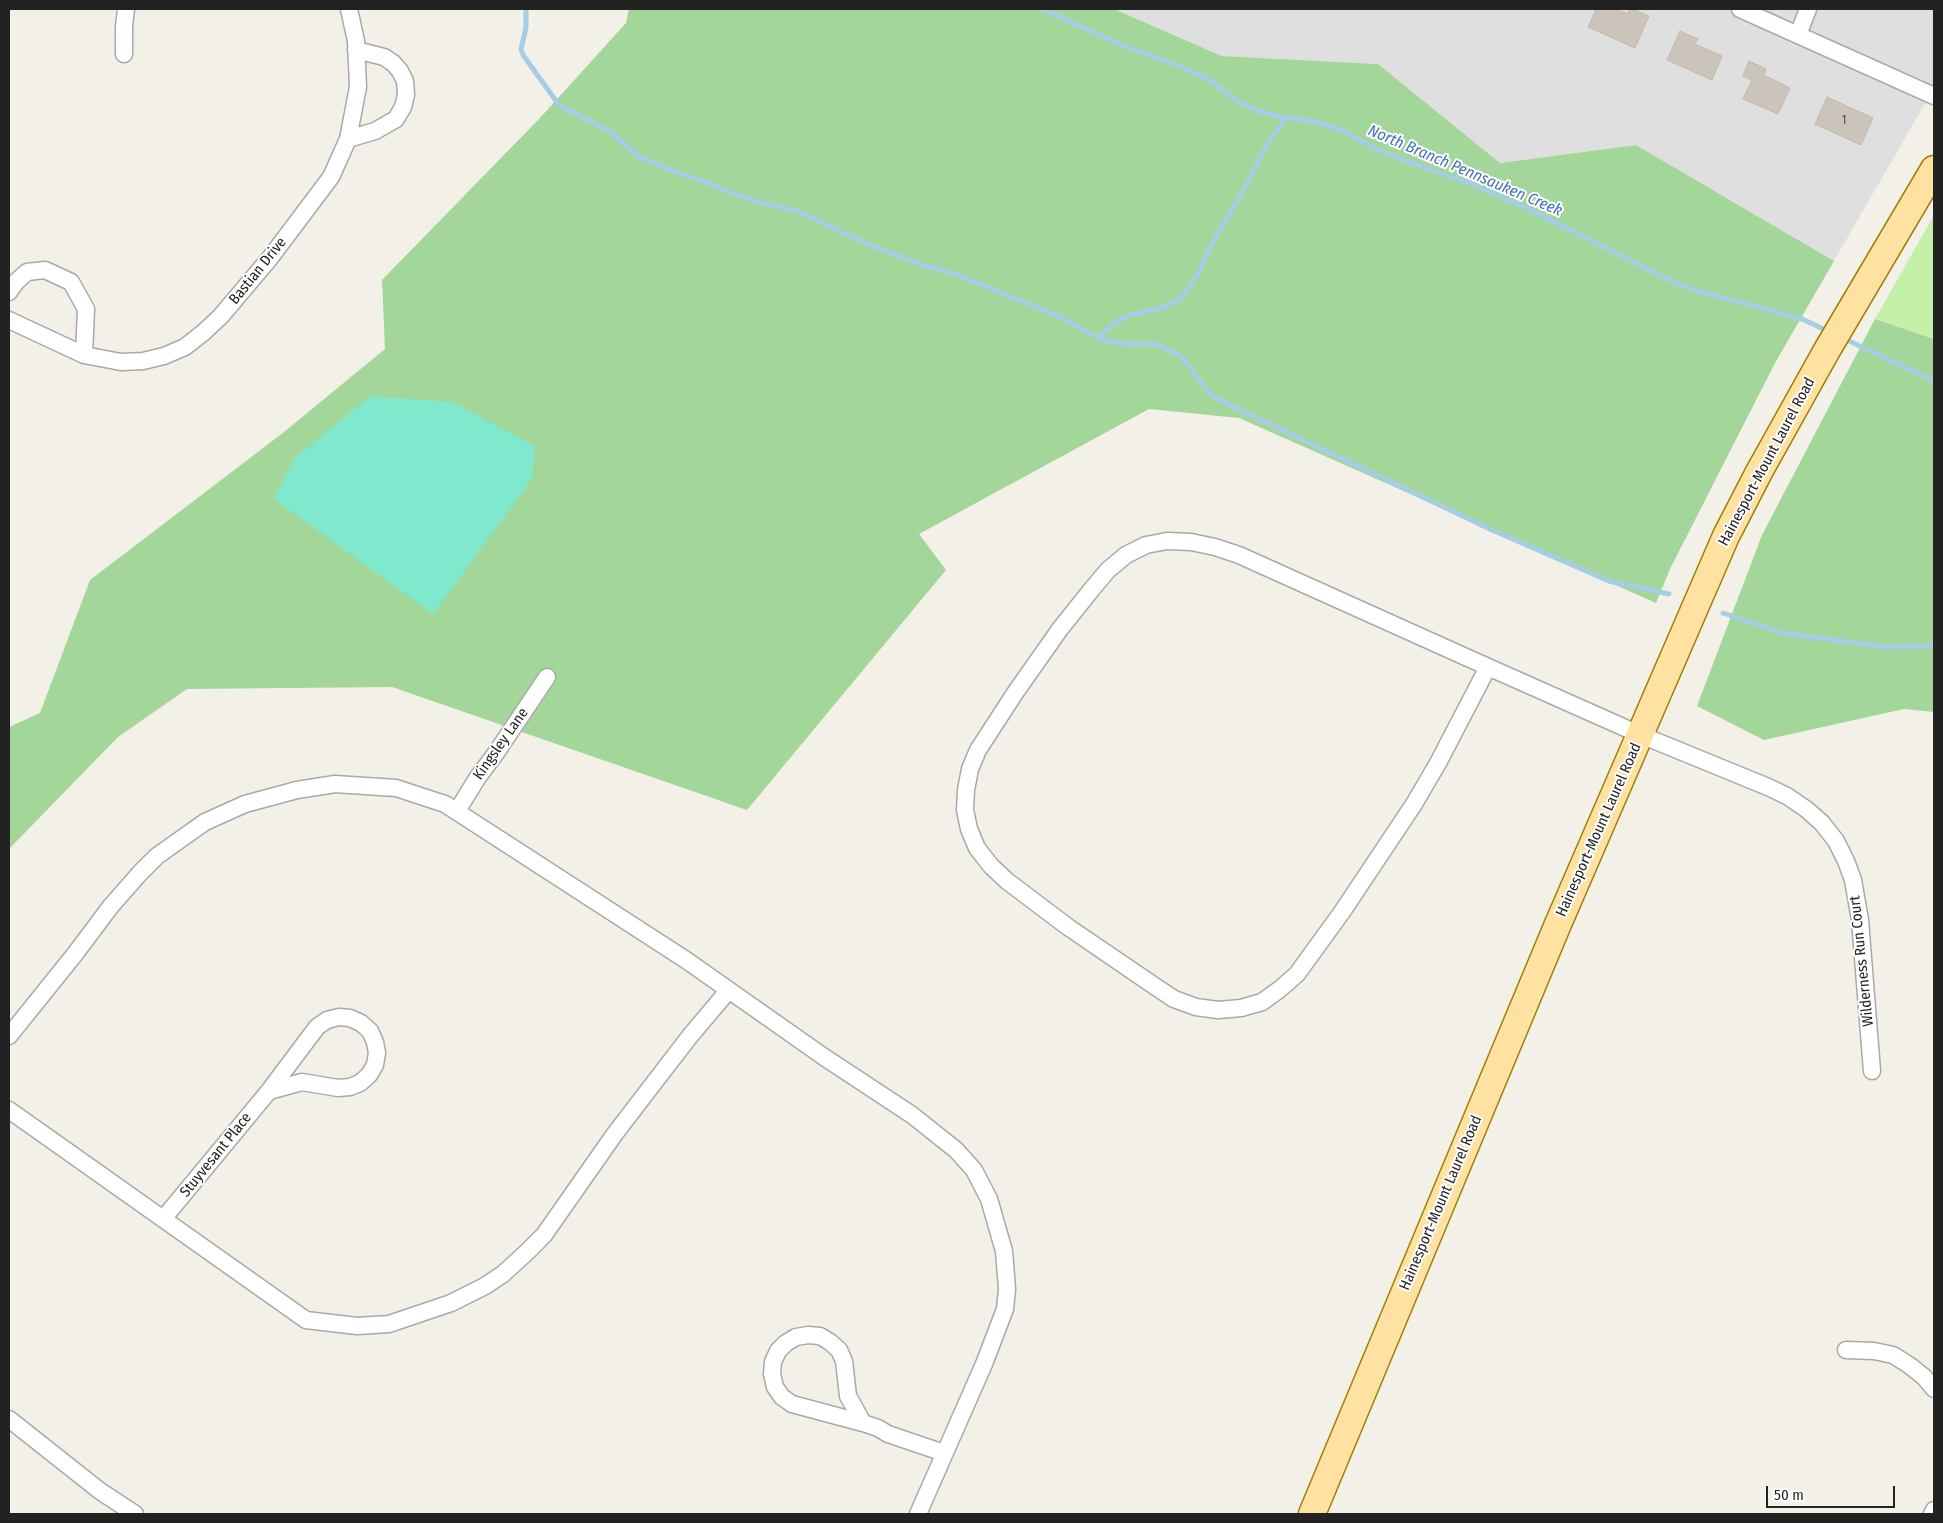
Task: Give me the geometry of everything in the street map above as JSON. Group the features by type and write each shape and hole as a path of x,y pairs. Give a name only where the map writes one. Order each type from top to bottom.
{"main road":[{"name":"Hainesport-Mount Laurel Road","path":"1312,1514 1547,951 1726,536 1759,472 1827,350 1934,168"}],"street":[{"path":"124,54 126,9"},
{"name":"Bastian Drive","path":"9,320 84,355 121,362 143,361 164,356 185,347 204,332 221,316 302,217 331,177 348,139 358,86 356,50 349,9"},
{"path":"1740,9 1934,96"},
{"path":"1798,34 1808,9"},
{"path":"348,139 375,131 396,119 403,108 406,95 405,81 393,63 384,57 356,50"},
{"path":"9,292 27,272 45,270 71,282 86,309 84,355"},
{"name":"Wilderness Run Court","path":"1488,667 1438,763 1414,804 1342,912 1297,974 1268,998 1248,1006 1218,1010 1196,1007 1174,999 1068,927 1007,881 990,866 977,848 968,829 965,810 970,770 989,731 1060,630 1108,570 1126,555 1146,545 1168,541 1191,542 1215,547 1240,556 1641,735 1768,787 1787,796 1822,823 1836,841 1846,860 1857,901 1872,1071"},
{"name":"Kingsley Lane","path":"456,812 547,677"},
{"path":"9,1036 111,906 140,873 157,856 205,822 245,804 313,787 345,784 396,788 430,798 456,812 686,960 728,991 912,1115 942,1138 971,1166 989,1199 1006,1262 1005,1309 984,1364 918,1514"},
{"path":"9,1110 261,1290 311,1322 357,1326 389,1324 451,1303 485,1286 498,1278 544,1235 614,1134 690,1036 728,991"},
{"name":"Stuyvesant Place","path":"163,1219 269,1091 317,1027 327,1020 338,1017 356,1021 370,1031 377,1053 375,1065 369,1075 360,1083 350,1087 338,1088 302,1082 269,1091"},
{"path":"863,1423 848,1396 844,1361 839,1350 830,1342 820,1336 796,1337 778,1351 773,1362 772,1374 775,1387 782,1397 792,1404 863,1423 888,1434 944,1453"},
{"path":"1846,1350 1892,1355 1924,1377 1934,1389"},
{"path":"9,1419 100,1491 136,1514"},
{"path":"1932,1514 1934,1510"}],"shaded area":[{"path":"1114,9 1934,9 1934,88 1834,261 1636,145 1500,163 1378,64 1222,56"}],"green space":[{"path":"629,9 1114,9 1222,56 1378,64 1500,163 1636,145 1834,261 1775,363 1670,569 1656,603 1239,418 1149,409 919,534 946,570 747,810 392,687 187,689 118,737 9,849 9,727 40,713 90,580 284,432 385,349 382,280 539,119 626,23"},
{"path":"1934,215 1934,339 1875,319"},
{"path":"1875,319 1934,339 1934,712 1904,709 1764,740 1697,706 1762,535"},
{"path":"370,396 452,402 535,446 532,479 433,614 274,499 295,458"}],"building":[{"path":"1596,9 1615,9 1628,14 1630,9 1632,9 1649,16 1635,48 1588,27"},
{"path":"1680,31 1698,39 1695,44 1722,56 1712,80 1667,60"},
{"path":"1749,61 1766,69 1764,75 1790,88 1778,114 1743,99 1752,80 1743,76"},
{"path":"1827,97 1873,118 1861,145 1815,124"}],"waterway":[{"path":"526,9 526,28 521,49 523,55 559,105 609,131 641,158 751,200 797,211 877,248 963,277 1060,317 1105,341 1126,344 1157,344 1182,357 1211,395 1230,405 1492,530 1609,581 1669,594"},
{"name":"North Branch Pennsauken Creek","path":"1042,9 1117,43 1184,68 1210,80 1237,101 1258,111 1286,118 1311,121 1342,130 1379,151 1473,185 1522,206 1671,281 1698,291 1802,319 1830,332"},
{"path":"1098,338 1117,321 1133,314 1161,308 1181,299 1200,271 1211,245 1244,189 1265,148 1286,118"},
{"name":"North Branch Pennsauken Creek","path":"1843,338 1934,381"},
{"path":"1723,613 1783,633 1887,647 1934,646"}]}
